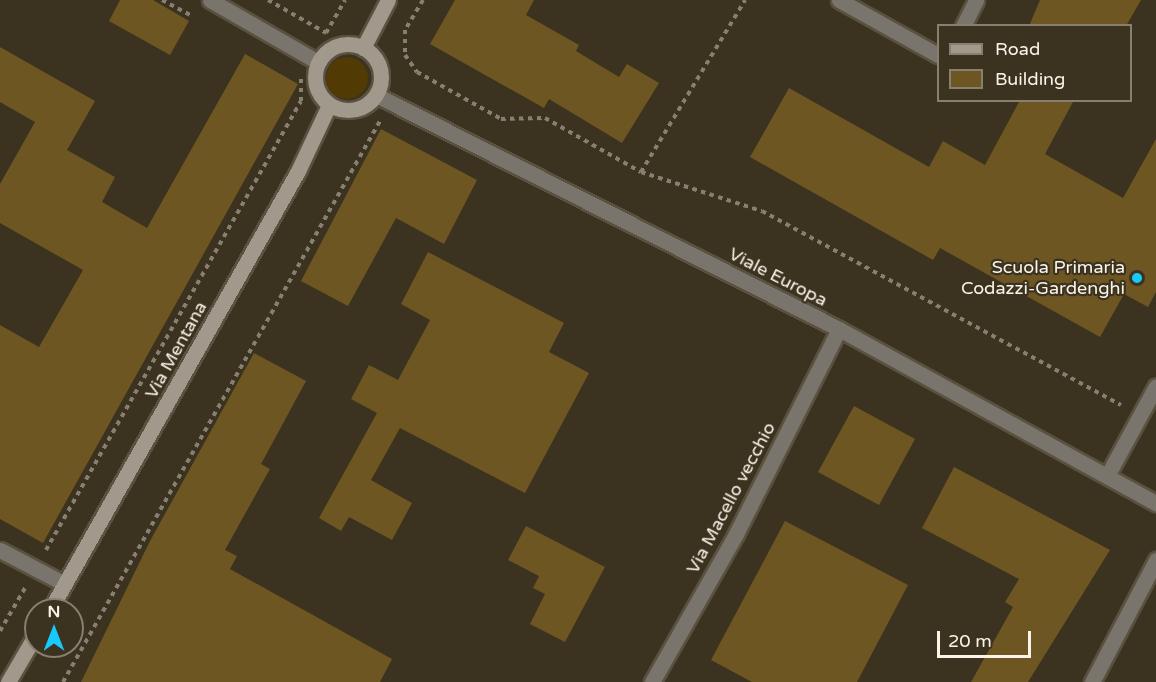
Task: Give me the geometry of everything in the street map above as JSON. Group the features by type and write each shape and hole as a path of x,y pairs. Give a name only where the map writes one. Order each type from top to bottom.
{"main road":[{"path":"363,48 388,0"},
{"path":"343,44 363,48 380,68 376,95 360,109 329,105 315,81 318,62 343,44"},
{"name":"Via Mentana","path":"56,598 287,191 329,105"},
{"path":"8,682 24,655"}],"street":[{"path":"210,0 318,62"},
{"path":"839,0 937,54"},
{"path":"964,24 976,0"},
{"name":"Viale Europa","path":"376,95 839,329 1156,503"},
{"name":"Via Macello vecchio","path":"652,682 736,534 839,329"},
{"path":"1107,476 1156,386"},
{"path":"0,550 64,584"},
{"path":"1092,682 1156,560"}],"path":[{"path":"268,0 326,33 345,0"},
{"path":"423,0 405,30 405,55 417,72 501,119 545,118 641,172 762,211 1140,416"},
{"path":"641,172 745,0"},
{"path":"0,631 301,101 301,76"},
{"path":"63,682 381,119"}],"shaded area":[{"path":"347,57 355,58 362,63 367,70 367,86 362,93 355,98 347,99 339,98 332,93 327,86 326,78 327,70 332,63 339,58"}],"building":[{"path":"120,0 153,0 189,21 170,55 109,21"},
{"path":"455,0 534,0 526,15 579,45 576,51 619,77 627,64 659,83 622,143 549,99 544,108 430,44"},
{"path":"1040,0 1141,0 1127,24 1030,24"},
{"path":"0,47 95,101 67,150 115,177 102,202 147,228 245,54 298,84 43,543 0,519 0,325 39,347 83,270 0,223 0,184 35,122 0,102"},
{"path":"789,88 929,167 943,141 985,165 1019,102 1073,102 1045,154 1123,198 1156,139 1156,292 1148,307 1124,294 1100,337 940,248 933,260 750,157"},
{"path":"381,129 477,180 444,244 396,218 348,306 301,281"},
{"path":"428,252 564,323 549,352 589,373 525,493 400,428 371,480 412,503 392,540 349,517 341,531 319,518 377,413 351,399 369,365 398,380 430,320 401,304"},
{"path":"254,353 306,381 261,464 270,469 225,550 237,556 230,569 392,659 380,682 81,682 150,541"},
{"path":"854,406 915,439 879,505 818,472"},
{"path":"954,467 1110,550 1028,682 971,682 1013,607 1005,602 1019,579 922,528"},
{"path":"785,521 908,585 857,682 752,682 711,660"},
{"path":"526,526 605,567 565,642 530,624 545,594 533,588 539,576 508,560"}],"place":[{"name":"Scuola Primaria Codazzi-Gardenghi","path":"1137,278"}]}
